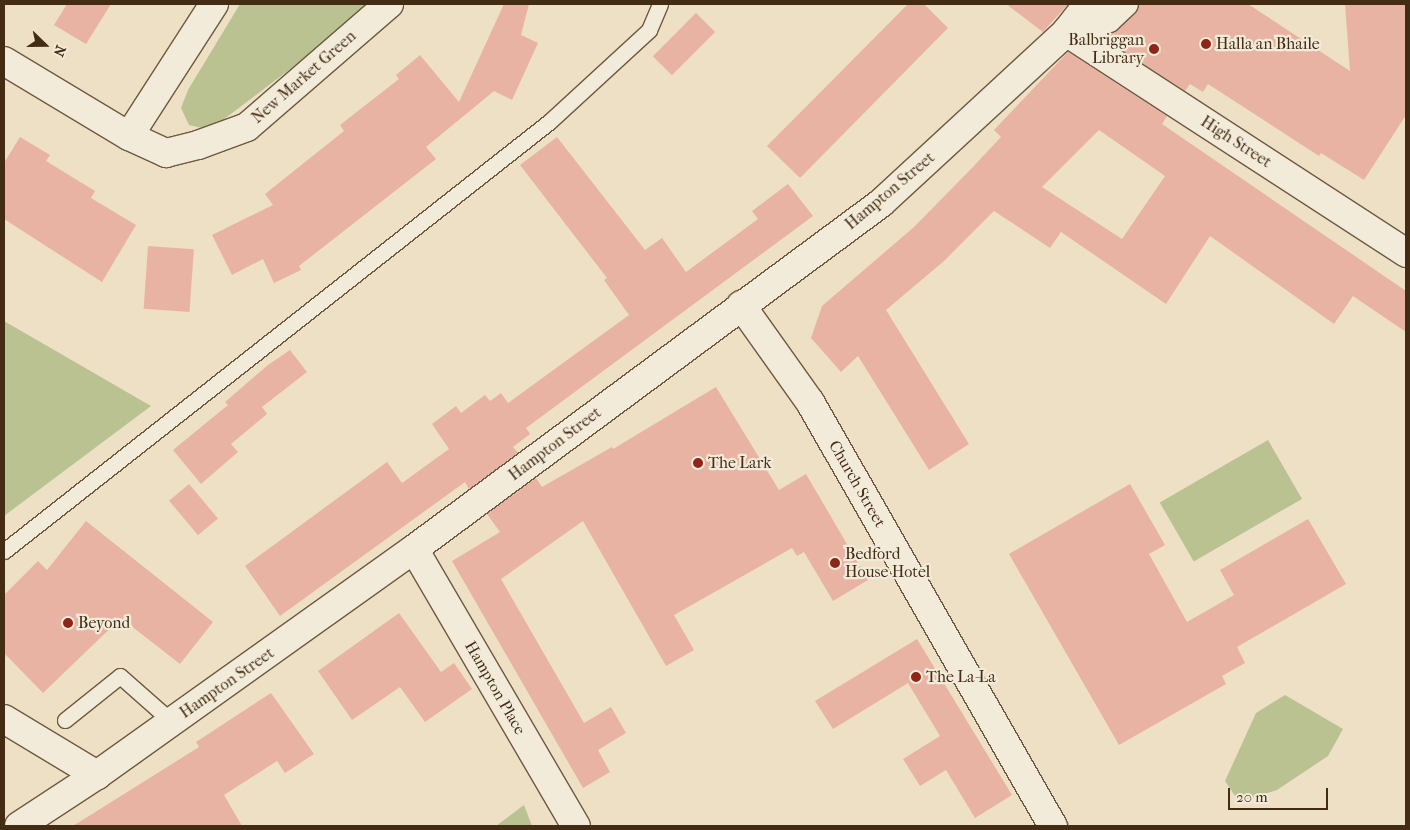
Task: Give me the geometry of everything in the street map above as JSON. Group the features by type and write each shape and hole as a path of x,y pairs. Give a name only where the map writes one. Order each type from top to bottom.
{"street":[{"path":"129,136 214,4"},
{"name":"New Market Green","path":"4,61 129,136 166,153 198,145 247,127 389,4"},
{"name":"Hampton Street","path":"19,826 97,775 414,549 881,202 1066,32 1088,4"},
{"path":"1099,4 1086,22 1098,27 1126,4"},
{"name":"High Street","path":"1066,32 1406,252"},
{"name":"Church Street","path":"741,305 810,402 1053,826"},
{"name":"Hampton Place","path":"414,549 576,826"},
{"path":"4,719 97,775"}],"lane":[{"path":"4,551 549,122 649,30 660,4"},
{"path":"65,720 120,676 172,722"}],"green space":[{"path":"240,4 367,4 302,60 215,126 206,129 189,125 181,108 188,90"},
{"path":"4,321 151,406 4,516"},
{"path":"1268,440 1302,499 1194,561 1160,502"},
{"path":"1285,695 1343,729 1328,756 1277,790 1239,802 1225,781 1256,713"},
{"path":"524,805 532,826 496,826"}],"building":[{"path":"67,4 111,4 86,44 54,25"},
{"path":"504,4 529,4 521,35 538,43 512,100 494,91 426,147 436,159 299,266 301,270 274,283 263,259 232,275 212,235 273,205 265,194 344,131 340,125 399,79 396,75 420,55 459,102"},
{"path":"908,4 924,4 948,28 800,178 767,146"},
{"path":"1006,4 1068,4 1043,32"},
{"path":"1139,4 1248,4 1350,71 1345,4 1406,4 1406,115 1364,180 1321,153 1319,156 1208,84 1203,92 1190,84 1185,91 1105,39 1135,14"},
{"path":"696,13 715,32 672,75 653,56"},
{"path":"1068,52 1167,116 1162,124 1406,291 1406,332 1353,296 1334,324 1210,236 1166,304 1061,232 1050,248 994,211 944,261 886,310 969,444 929,470 858,356 841,372 811,338 822,306 914,227 971,169 1001,137 994,130","holes":["1099,130 1165,176 1122,239 1042,187"]},
{"path":"20,137 50,155 46,161 95,191 91,198 136,225 102,282 4,219 4,163"},
{"path":"557,137 645,250 662,238 686,272 758,219 752,211 788,184 813,216 526,428 530,434 513,447 518,453 469,489 465,482 280,616 245,566 387,462 402,483 449,449 432,424 456,406 461,413 485,395 490,401 501,393 508,403 629,315 604,280 607,278 520,165"},
{"path":"148,246 194,249 189,312 144,309"},
{"path":"290,350 307,372 262,407 267,414 231,444 238,452 201,484 173,450 228,405 225,402 268,365"},
{"path":"716,387 779,490 806,474 868,580 833,601 804,552 797,556 792,548 674,615 694,650 666,666 583,521 501,579 584,723 611,707 626,733 598,750 610,772 583,788 452,561 500,532 487,514 536,478 542,487 612,447 613,449"},
{"path":"189,484 218,518 198,535 169,501"},
{"path":"1130,484 1165,545 1149,554 1187,622 1234,595 1220,570 1308,519 1346,584 1237,647 1245,663 1222,676 1226,684 1119,745 1009,554"},
{"path":"86,521 213,622 180,664 121,618 43,693 4,653 4,595 38,561 47,570"},
{"path":"399,613 441,672 454,663 472,689 425,722 400,687 352,720 318,671"},
{"path":"917,639 1012,795 975,818 946,770 920,786 903,759 940,736 908,683 833,729 815,701"},
{"path":"271,693 314,754 285,773 277,761 224,795 242,826 73,826 199,747 196,742"}],"place":[{"name":"Halla an Bhaile","path":"1206,44"},
{"name":"Balbriggan Library","path":"1154,49"},
{"name":"The Lark","path":"698,463"},
{"name":"Bedford House Hotel","path":"835,563"},
{"name":"Beyond","path":"68,623"},
{"name":"The La-La","path":"916,677"}]}
